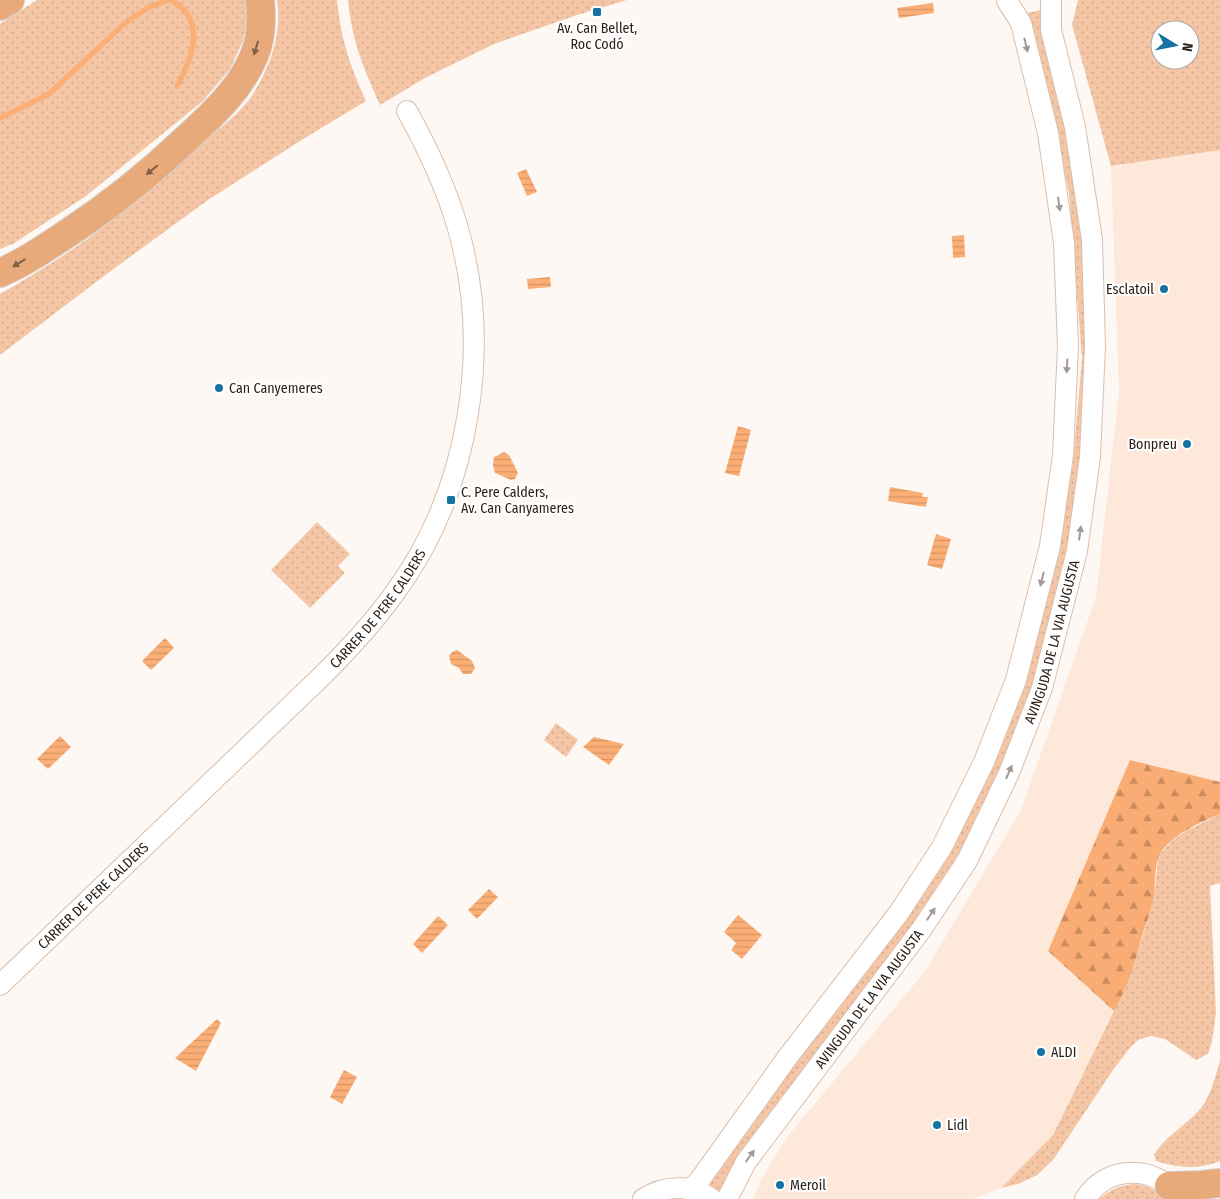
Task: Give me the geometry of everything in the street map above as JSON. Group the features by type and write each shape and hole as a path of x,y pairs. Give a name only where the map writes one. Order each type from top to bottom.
{"highway":[{"path":"0,6 10,0"},
{"path":"0,273 53,243 112,202 167,157 211,116 240,81 254,57 261,29 260,0"},
{"path":"1175,1192 1220,1183"}],"street":[{"name":"AVINGUDA DE LA VIA AUGUSTA","path":"690,1189 700,1181 787,1058 898,914 942,847 984,762 1016,680 1050,546 1062,455 1068,346 1064,243 1048,133 1021,22 1012,0"},
{"name":"AVINGUDA DE LA VIA AUGUSTA","path":"727,1199 746,1162 921,930 967,861 1009,773 1042,688 1077,552 1090,457 1095,346 1092,240 1075,127 1051,30 1051,0"},
{"name":"CARRER DE PERE CALDERS","path":"0,985 357,641 395,594 431,530 452,481 466,424 472,368 472,306 464,252 447,195 425,143 407,110"},
{"path":"1085,1199 1102,1182 1123,1173 1136,1172 1148,1174 1160,1179 1175,1192"},
{"path":"644,1199 664,1190 677,1188 690,1189 712,1199"}],"shaded area":[{"path":"37,0 246,0 248,18 243,41 230,69 203,101 86,196 13,244 0,249 0,24"},
{"path":"277,0 337,0 347,52 366,101 208,200 0,355 0,294 85,241 111,221 229,120 248,101 265,72 274,49 278,25"},
{"path":"348,0 627,0 494,44 425,78 380,105 359,54 352,28"},
{"path":"1078,0 1220,0 1220,150 1111,166 1072,25"},
{"path":"933,3 934,13 899,18 897,8"},
{"path":"1041,10 1045,38 1064,113 1087,245 1089,397 1070,553 1028,700 1004,762 975,824 956,858 914,923 745,1147 719,1192 708,1185 772,1090 863,977 902,924 1032,653 1047,601 1073,462 1082,358 1069,194 1050,99 1027,13"},
{"path":"1220,150 1220,782 1131,760 1048,951 1114,1011 1053,1135 1001,1188 973,1199 753,1199 761,1179 788,1136 926,970 1021,810 1096,597 1119,391 1111,166"},
{"path":"526,169 537,192 527,196 517,173"},
{"path":"964,235 965,257 953,258 952,236"},
{"path":"550,277 551,287 528,289 527,279"},
{"path":"738,426 751,430 739,476 725,473"},
{"path":"504,452 509,455 518,473 515,479 511,480 495,473 494,457"},
{"path":"890,487 923,493 922,497 928,497 926,507 888,501"},
{"path":"317,522 350,554 338,566 345,573 310,608 271,570"},
{"path":"936,534 951,539 942,569 927,565"},
{"path":"165,638 174,648 151,670 142,661"},
{"path":"457,650 472,661 475,668 471,674 463,674 459,668 451,664 449,656"},
{"path":"556,723 578,740 566,757 544,740"},
{"path":"60,736 71,747 48,769 37,759"},
{"path":"594,737 624,744 609,765 583,747"},
{"path":"1220,814 1220,883 1210,886 1216,1013 1208,1054 1196,1060 1165,1039 1151,1036 1138,1040 1113,1070 1053,1160 1037,1175 1018,1184 1001,1188 1053,1135 1118,1003 1135,962 1151,907 1158,859 1161,853 1172,841 1186,831"},
{"path":"489,889 498,897 477,919 468,910"},
{"path":"738,915 762,935 742,959 731,950 736,943 724,932"},
{"path":"438,916 448,925 422,953 413,944"},
{"path":"217,1019 221,1023 196,1071 175,1058"},
{"path":"1220,1061 1220,1161 1204,1166 1188,1167 1156,1161 1154,1155 1159,1148 1201,1108 1212,1086"},
{"path":"344,1070 357,1077 342,1104 330,1097"},
{"path":"1136,1184 1152,1189 1165,1199 1099,1199 1116,1188"}],"green space":[{"path":"1130,760 1220,782 1220,814 1195,825 1179,835 1160,854 1150,913 1131,974 1114,1011 1048,951"}],"waterway":[{"path":"0,118 49,94 125,23 149,7 169,0"},
{"path":"171,0 182,8 193,28 192,51 177,86"}],"place":[{"name":"Av. Can Bellet, Roc Codó","path":"597,12"},
{"name":"Esclatoil","path":"1164,289"},
{"name":"Can Canyemeres","path":"219,388"},
{"name":"Bonpreu","path":"1187,444"},
{"name":"C. Pere Calders, Av. Can Canyameres","path":"451,500"},
{"name":"ALDI","path":"1041,1052"},
{"name":"Lidl","path":"937,1125"},
{"name":"Meroil","path":"780,1185"}]}
